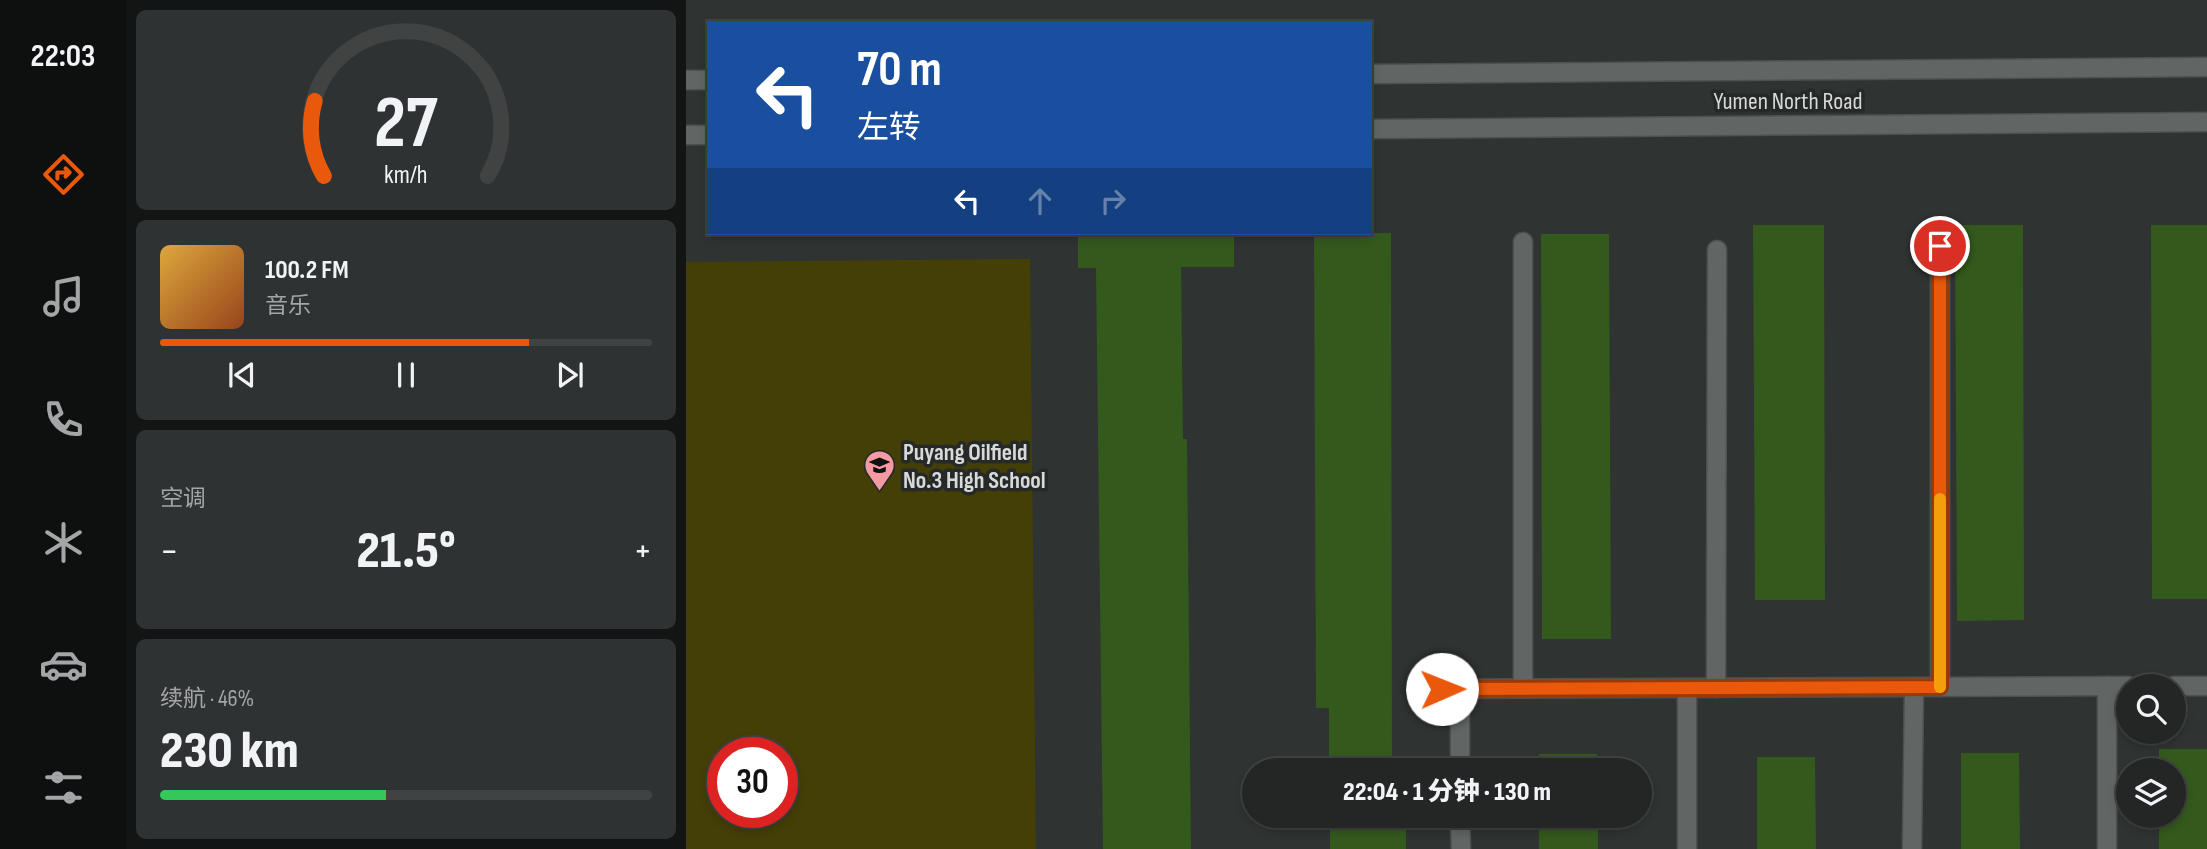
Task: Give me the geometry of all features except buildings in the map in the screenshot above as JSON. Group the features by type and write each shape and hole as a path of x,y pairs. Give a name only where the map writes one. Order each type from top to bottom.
{"street":[{"name":"Yumen North Road","path":"1372,74 2207,67"},
{"path":"686,80 707,80"},
{"name":"Yumen North Road","path":"1372,129 2207,122"},
{"path":"686,135 707,135"},
{"path":"1523,242 1523,688"},
{"path":"1940,246 1940,687"},
{"path":"1716,688 1717,250"},
{"path":"2107,686 2107,849"},
{"path":"1425,689 2116,686"},
{"path":"2186,686 2207,686"},
{"path":"1912,849 1914,687"},
{"path":"1687,849 1688,688"},
{"path":"1460,689 1460,758"},
{"path":"1460,828 1461,849"}],"shaded area":[{"name":"Puyang Oilfield No.3 High School","path":"1030,259 1036,849 686,849 686,262"}],"slow traffic":[{"path":"1940,499 1940,687"}],"place":[{"name":"Puyang Oilfield No.3 High School","path":"880,493"}],"route":[{"path":"1442,689 1940,687 1940,246"}]}
